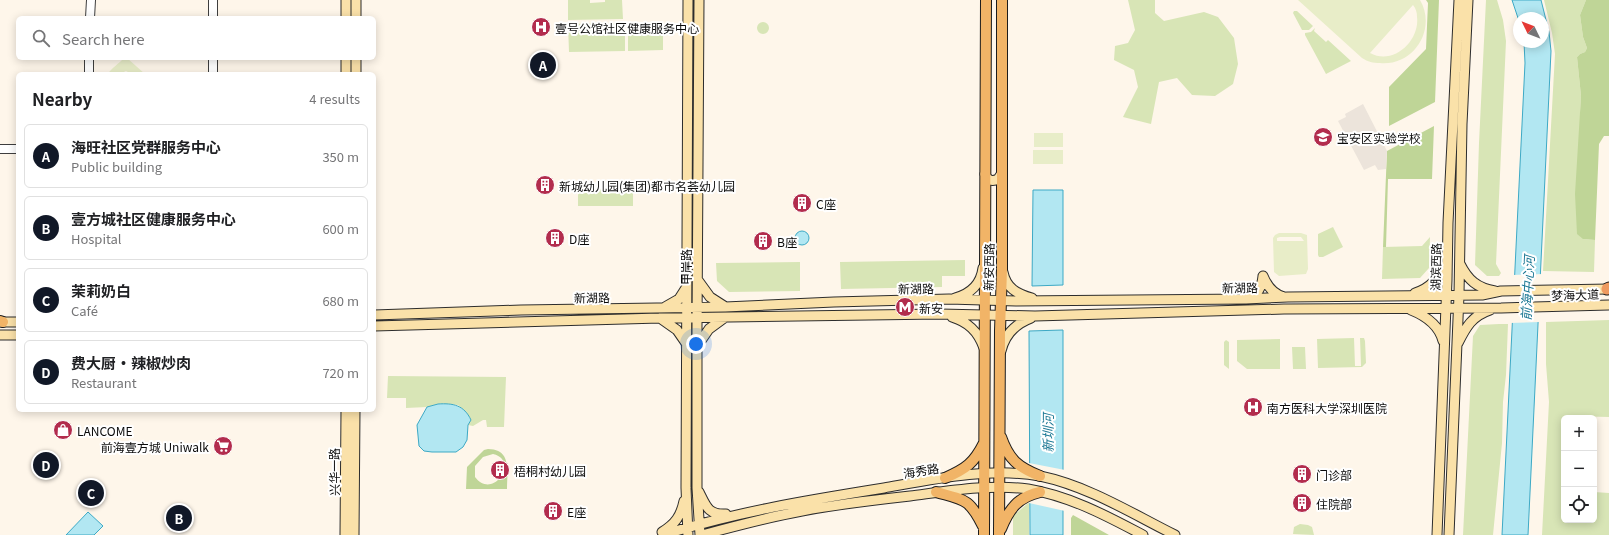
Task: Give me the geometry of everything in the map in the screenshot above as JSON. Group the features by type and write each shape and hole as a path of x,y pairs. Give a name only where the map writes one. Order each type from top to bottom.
{"main road":[{"path":"346,0 346,16"},
{"path":"356,0 356,16"},
{"name":"甲岸路","path":"688,0 686,282 686,488 688,531"},
{"name":"甲岸路","path":"699,0 697,388 698,524 701,535"},
{"name":"新安西路","path":"984,532 986,0"},
{"name":"新安西路","path":"999,535 1000,316 1002,269 1002,0"},
{"name":"湖滨西路","path":"1437,535 1447,295 1448,223 1459,0"},
{"name":"湖滨西路","path":"1449,535 1460,264 1462,124 1468,0"},
{"path":"346,60 346,72"},
{"path":"356,60 356,72"},
{"path":"985,174 988,179 993,181 998,180 1002,173"},
{"path":"949,299 963,295 977,284 982,273 984,257"},
{"path":"1405,296 1419,292 1430,286 1437,279 1448,261"},
{"path":"1460,264 1469,280 1477,286 1489,290 1500,291"},
{"path":"1002,269 1006,281 1013,290 1024,296 1039,300"},
{"path":"1246,299 1258,293 1262,286 1263,276 1273,291 1279,295 1288,297"},
{"path":"697,278 710,297 725,307"},
{"path":"662,308 679,299 683,294 686,282"},
{"name":"梦海大道","path":"1459,295 1482,294 1500,291 1608,289"},
{"name":"新湖路","path":"376,315 697,308 949,299 1246,299 1288,297 1459,295"},
{"path":"1370,296 1374,298 1376,303 1374,307 1370,308"},
{"name":"梦海大道","path":"1446,308 1608,305"},
{"path":"1408,308 1426,317 1434,324 1441,334 1444,348"},
{"name":"新湖路","path":"376,326 660,318 940,314 1035,316 1276,309 1446,308"},
{"path":"1457,346 1466,328 1473,319 1481,313 1501,308"},
{"path":"610,309 615,311 616,314 615,318 610,320"},
{"path":"376,311 386,315"},
{"path":"448,313 444,314 442,319 443,322 448,324"},
{"path":"940,314 959,319 971,326 978,334 984,349"},
{"path":"1000,358 1004,341 1011,331 1021,322 1035,316"},
{"path":"660,318 678,330 686,344"},
{"path":"697,346 709,328 725,318"},
{"path":"1,322 16,322"},
{"path":"376,332 391,326"},
{"path":"0,335 16,334"},
{"path":"686,390 692,383 697,388"},
{"name":"兴华一路","path":"344,535 346,412"},
{"name":"兴华一路","path":"354,535 355,412"},
{"path":"999,432 1005,448 1011,458 1029,473 1073,485 1103,498 1175,535"},
{"path":"945,478 969,466 979,453 985,441"},
{"name":"海秀路","path":"663,535 688,531 698,524 800,501 945,478 999,473 1029,473"},
{"name":"海秀路","path":"701,535 802,511 936,492 999,487 1029,492"},
{"path":"658,535 673,524 679,517 686,488"},
{"path":"698,488 705,504 713,512 719,514 744,513"},
{"path":"936,492 957,497 967,502 974,509 984,532"},
{"path":"999,535 1011,508 1029,492 1040,492 1073,501 1103,514 1144,535"},
{"path":"720,535 739,525"}],"street":[{"path":"90,16 91,0"},
{"path":"213,0 213,16"},
{"path":"89,60 89,72"},
{"path":"213,60 213,72"},
{"path":"0,149 16,149"}],"green space":[{"path":"568,0 590,0 590,3 605,2 605,0 622,0 623,19 568,20"},
{"path":"1128,0 1155,0 1155,13 1164,21 1204,12 1218,17 1234,38 1238,64 1233,84 1215,96 1192,95 1177,78 1159,82 1151,124 1123,117 1138,87 1134,70 1114,60 1115,46 1128,43 1135,30"},
{"path":"1298,0 1420,0 1425,11 1426,22 1424,33 1419,44 1412,52 1403,58 1392,62 1380,63 1362,58","holes":["1413,5 1417,14 1417,26 1410,42 1404,48 1388,56 1379,56 1370,53"]},
{"path":"1426,0 1439,0 1435,102 1389,126 1389,87 1426,49 1428,3"},
{"path":"1486,0 1497,0 1503,20 1506,41 1496,264 1501,273 1499,276 1487,276 1475,265"},
{"path":"1544,0 1586,0 1580,15 1583,37 1587,48 1585,52 1577,57 1581,96 1580,114 1583,239 1595,240 1594,272 1543,271 1555,54 1549,21 1549,12 1547,12"},
{"path":"1586,0 1609,0 1609,136 1604,136 1599,144 1595,240 1583,239 1577,234 1575,194 1581,96 1577,57 1585,52 1587,48 1583,37 1580,15"},
{"path":"1294,11 1297,11 1313,26 1309,30 1302,30 1293,13"},
{"path":"761,22 765,22 769,28 765,34 761,34 757,30 757,26"},
{"path":"625,23 625,51 569,52 568,24"},
{"path":"628,23 657,23 657,26 663,25 663,50 628,51"},
{"path":"1315,28 1314,31 1326,42 1328,40 1351,61 1326,74 1305,35 1305,33 1311,32"},
{"path":"122,60 129,60 143,72 109,72"},
{"path":"1434,126 1432,179 1388,179 1386,247 1383,247 1387,151"},
{"path":"1034,133 1063,133 1063,147 1034,147"},
{"path":"1033,150 1063,150 1063,164 1033,164"},
{"path":"578,186 633,186 633,206 578,206"},
{"path":"1333,227 1343,247 1323,257 1319,257 1318,234"},
{"path":"1279,233 1301,233 1307,235 1308,269 1306,274 1279,276 1274,272 1273,238","holes":["1280,237 1301,237 1304,241 1277,241 1277,238"]},
{"path":"1430,237 1429,268 1420,278 1382,279 1383,247 1422,246"},
{"path":"965,260 965,276 942,276 942,287 841,289 840,262"},
{"path":"800,262 800,291 729,292 717,281 716,263"},
{"path":"1609,320 1609,417 1597,417 1597,415 1561,415 1561,523 1597,523 1597,492 1609,493 1609,535 1542,535 1549,402 1546,364 1546,322"},
{"path":"1508,324 1502,443 1493,535 1463,535 1473,336 1480,325"},
{"path":"1354,338 1355,366 1361,366 1360,338 1364,338 1365,341 1366,363 1362,367 1318,368 1317,339"},
{"path":"1280,339 1280,369 1247,369 1237,361 1237,340"},
{"path":"1226,340 1229,342 1229,369 1224,365 1224,342"},
{"path":"1292,347 1305,347 1306,369 1293,369"},
{"path":"388,376 506,377 504,427 487,427 486,420 483,420 473,426 468,425 469,416 458,405 438,404 427,407 406,408 406,398 387,398"},
{"path":"484,450 496,450 505,457 507,469 507,489 466,489 467,467","holes":["493,454 501,458 504,464 504,470 501,477 496,482 489,484 482,483 475,477 475,466 483,457"]},
{"path":"1029,503 1029,535 1013,535 1013,516"},
{"path":"1073,515 1109,535 1071,535 1071,518"},
{"path":"1300,524 1312,527 1314,535 1293,534 1294,527"}],"shaded area":[{"path":"1363,104 1387,151 1386,169 1378,170 1375,165 1364,170 1338,121 1346,117 1345,114"}],"water":[{"path":"1512,0 1541,0 1544,12 1516,12"},
{"name":"前海中心河","path":"1549,32 1551,51 1528,535 1502,535 1525,63 1524,48 1549,48"},
{"path":"1033,190 1063,190 1063,285 1032,286"},
{"path":"802,231 807,233 809,238 807,243 802,245 797,243 795,238 797,233"},
{"name":"新圳河","path":"1063,330 1063,535 1030,535 1029,331"},
{"path":"438,404 458,406 465,411 471,420 468,425 467,440 463,447 456,452 424,451 419,446 417,425 427,407"},
{"path":"88,512 103,526 94,535 66,535"}],"pier":[{"path":"1543,274 1540,322 1510,323 1513,275"},
{"path":"1029,463 1065,470 1065,511 1029,503"}],"place":[{"name":"壹号公馆社区健康服务中心","path":"541,27"},
{"name":"海旺社区党群服务中心","path":"543,65"},
{"name":"宝安区实验学校","path":"1323,137"},
{"name":"新城幼儿园(集团)都市名荟幼儿园","path":"545,185"},
{"name":"C座","path":"802,203"},
{"name":"D座","path":"555,238"},
{"name":"B座","path":"763,241"},
{"name":"新安","path":"905,307"},
{"name":"南方医科大学深圳医院","path":"1253,407"},
{"name":"LANCOME","path":"63,430"},
{"name":"前海壹方城 Uniwalk","path":"223,446"},
{"name":"费大厨·辣椒炒肉","path":"46,465"},
{"name":"梧桐村幼儿园","path":"500,470"},
{"name":"门诊部","path":"1302,474"},
{"name":"茉莉奶白","path":"91,493"},
{"name":"住院部","path":"1302,503"},
{"name":"E座","path":"553,511"},
{"name":"壹方城社区健康服务中心","path":"179,518"}]}
